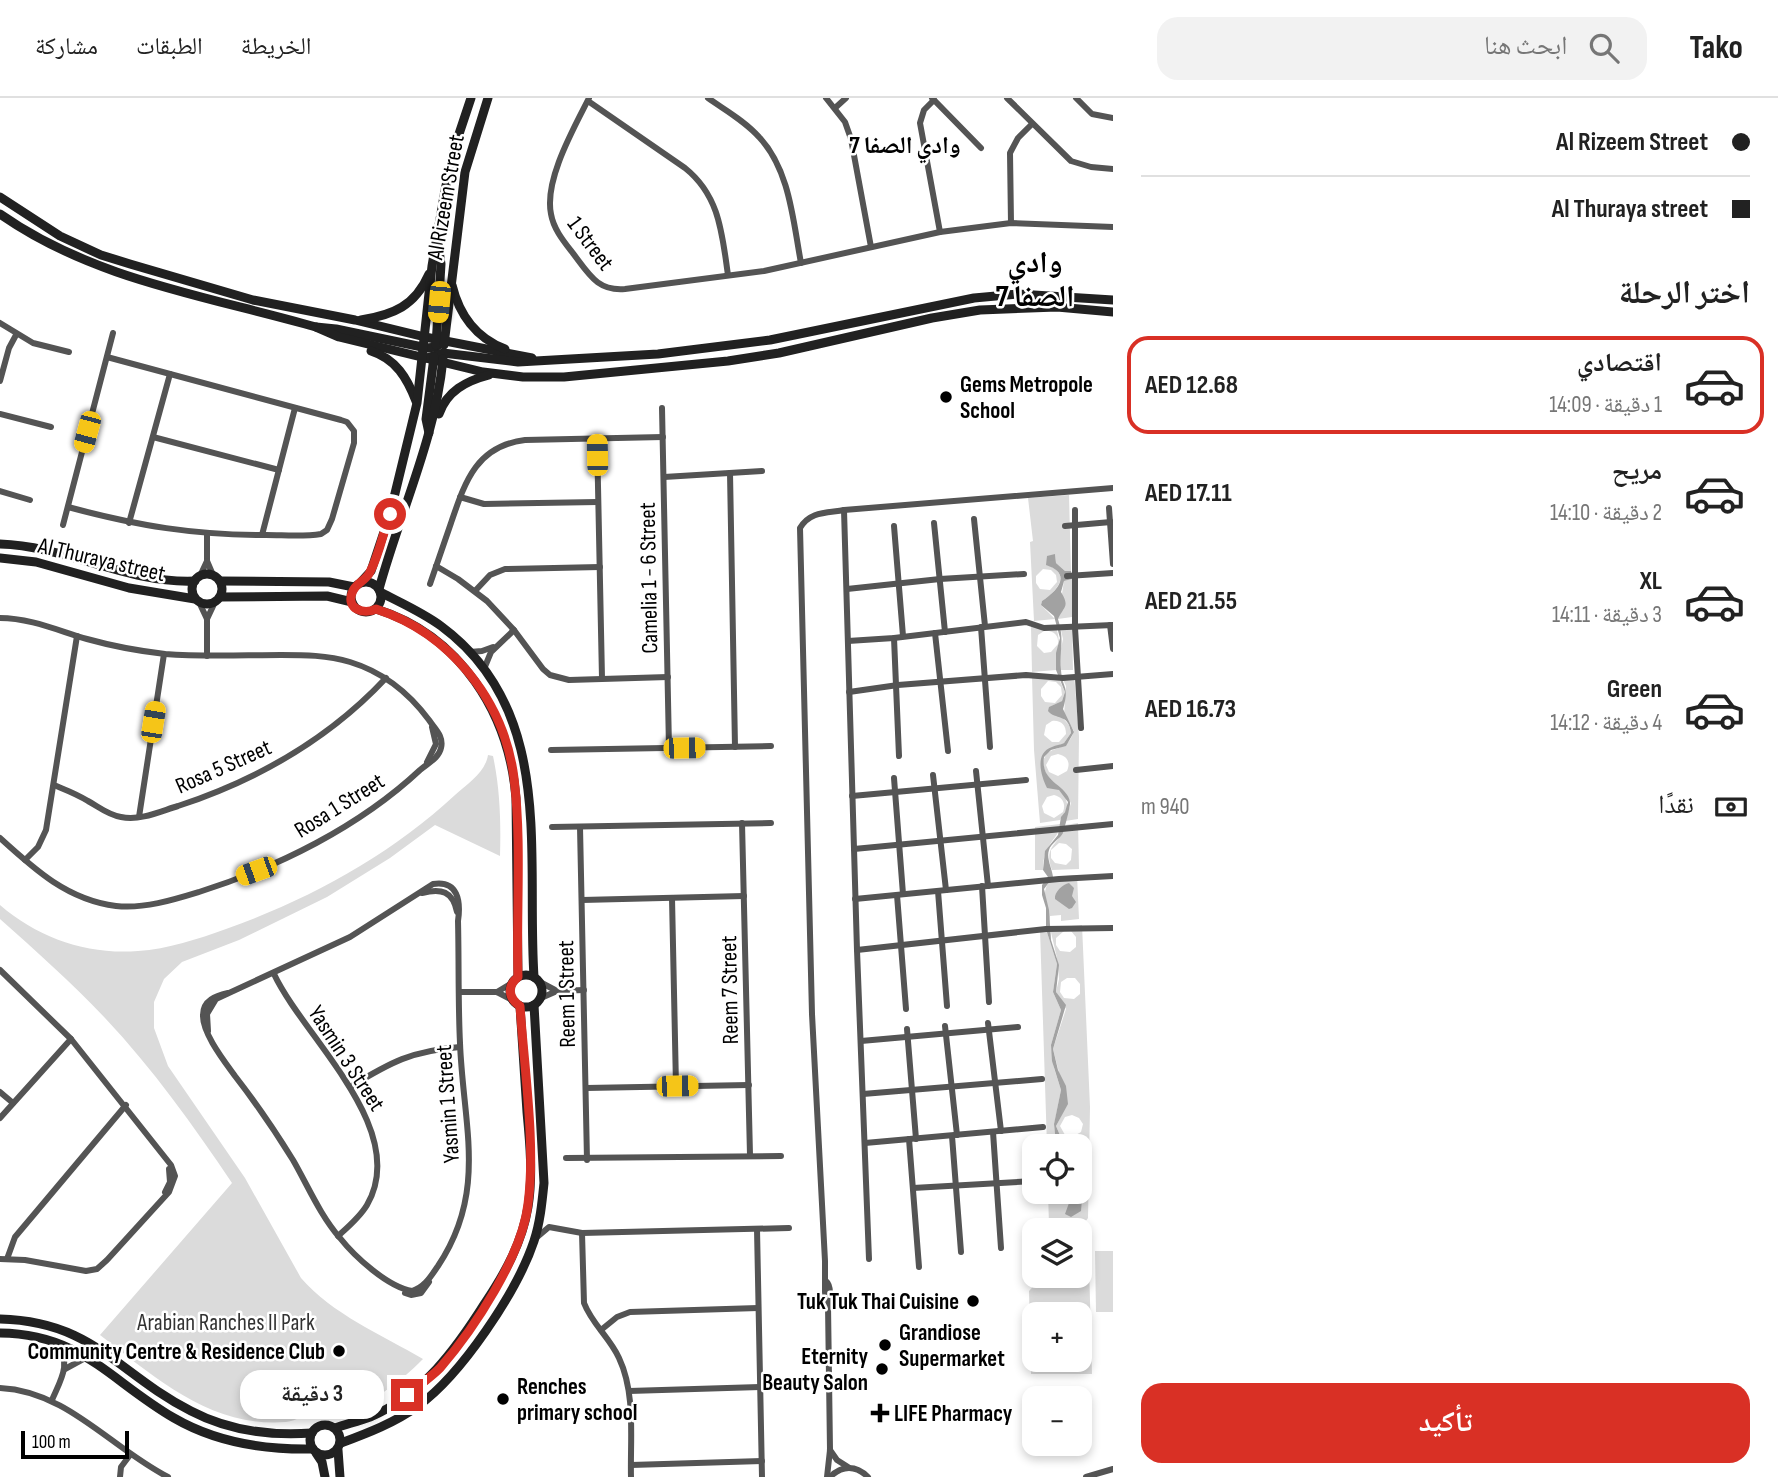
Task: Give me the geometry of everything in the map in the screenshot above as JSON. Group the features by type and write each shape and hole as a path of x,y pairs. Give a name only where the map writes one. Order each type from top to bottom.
{"street":[{"name":"Al Rizeem Street","path":"435,350 432,267 449,167 471,98"},
{"name":"Al Rizeem Street","path":"435,350 451,277 465,172 488,98"},
{"path":"708,98 760,138 777,163 787,192 801,263"},
{"path":"826,98 845,122 851,139 872,247"},
{"path":"835,108 846,98"},
{"path":"1007,98 1071,161 1091,167 1113,169"},
{"path":"1076,98 1092,114 1113,118"},
{"path":"940,232 920,123 924,110 933,99 981,148"},
{"name":"1 Street","path":"728,275 719,217 706,190 685,168 589,100 566,144 550,201 555,227 590,276 601,286 617,290 728,275 801,263 940,232 1011,223 1113,227"},
{"path":"1011,223 1010,153 1018,138 1032,124"},
{"path":"0,197 60,236 101,255 246,298 355,320 494,373 564,377 728,361 779,353 932,318 980,310 1057,307 1113,312"},
{"path":"0,214 52,246 86,262 174,290 316,327 435,350 518,362 623,356 742,344 952,301 996,295 1059,295 1113,300"},
{"path":"430,435 426,419 435,350 441,264 437,239"},
{"path":"355,320 387,315 404,307 421,290 432,267"},
{"path":"451,277 460,307 475,330 499,346 540,359"},
{"path":"0,323 33,343 69,352"},
{"path":"316,327 339,337 423,359"},
{"path":"316,327 334,341 389,359 405,377 416,403"},
{"path":"63,525 113,333"},
{"path":"0,381 9,348 16,335"},
{"path":"435,350 423,359 416,403 390,514 371,571 351,594 355,608 362,612 376,609 380,603 380,591 394,541 430,435 445,401 450,394 470,381 494,373"},
{"path":"68,507 129,523 207,535 316,535 324,533 332,519 354,443 351,426 341,420 107,356"},
{"path":"129,523 170,374"},
{"path":"261,535 295,408"},
{"name":"Camelia 1 - 6 Street","path":"662,408 669,748"},
{"path":"0,414 51,428"},
{"path":"430,584 463,485 475,466 491,453 511,443 525,440 663,436"},
{"path":"153,437 279,470"},
{"path":"597,438 602,678"},
{"path":"664,477 762,471"},
{"path":"730,473 735,747"},
{"path":"829,1477 828,1306 825,1301 812,1035 800,528 805,520 813,515 844,510 1113,488"},
{"path":"0,491 30,500"},
{"path":"460,497 484,504 598,502"},
{"path":"1109,508 1113,564"},
{"path":"844,510 869,1259"},
{"path":"1075,510 1070,576 1081,728"},
{"path":"390,514 402,519"},
{"path":"974,519 990,747"},
{"path":"1065,526 1112,522"},
{"path":"934,523 945,632"},
{"path":"894,526 903,636"},
{"path":"207,535 207,561 222,587 207,619"},
{"path":"382,536 394,541"},
{"name":"Al Thuraya street","path":"0,544 39,548 133,574 178,581 197,579"},
{"name":"Al Thuraya street","path":"0,558 36,562 129,588 197,601"},
{"path":"207,561 192,590 207,619 207,656"},
{"path":"436,566 475,590 514,630 542,669 550,675 569,680 668,677"},
{"path":"475,590 490,575 505,569 600,567"},
{"path":"1070,576 1113,573"},
{"path":"847,589 940,579 1024,574"},
{"path":"0,1333 24,1334 53,1341 87,1357 156,1408 202,1432 234,1443 315,1451 325,1456 339,1446 396,1420 426,1400 445,1383 465,1359 508,1294 535,1239 544,1183 537,1002 542,987 537,979 531,824 524,759 513,721 495,684 469,652 442,626 380,591 371,583 357,585 197,579"},
{"path":"197,601 209,604 218,600 327,596 352,602"},
{"path":"335,1428 371,1417 389,1407 438,1370 469,1329 508,1267 517,1248 528,1207 530,1186 529,1138 516,1003 510,992 515,980 516,798 514,776 501,727 478,686 445,647 409,622 376,609"},
{"name":"Rosa 1 Street","path":"0,618 26,621 120,647 164,653 207,656 327,656 366,667 386,678 412,700 430,722 436,744 425,765 410,779 365,812 293,855 226,883 158,903 119,906 80,898 46,878 0,838"},
{"path":"848,641 1026,622 1044,628 1112,625 1113,649"},
{"path":"484,669 495,647 514,630"},
{"path":"934,633 948,751"},
{"path":"24,860 43,839 77,636"},
{"path":"894,638 900,756"},
{"path":"469,652 495,647"},
{"path":"139,817 164,653"},
{"path":"849,692 898,685 1026,675 1063,678 1113,674"},
{"name":"Rosa 5 Street","path":"54,785 121,817 139,817 202,798 261,772 331,728 362,704 386,678"},
{"path":"551,750 771,746"},
{"path":"1076,770 1113,766"},
{"path":"976,771 983,836 989,1002"},
{"path":"933,775 946,890"},
{"path":"894,778 906,1009"},
{"path":"852,796 1026,780"},
{"name":"Reem 7 Street","path":"743,823 750,1156"},
{"path":"552,827 771,823"},
{"path":"854,849 1113,824"},
{"name":"Reem 1 Street","path":"580,827 587,1160"},
{"path":"855,899 1044,880 1113,876"},
{"name":"Yasmin 1 Street","path":"439,890 447,892 456,905 460,1046 469,1148 468,1193 463,1217 454,1238 425,1290 416,1295 406,1293 360,1259 338,1237 279,1138 225,1062 208,1031 203,1019 205,1006 213,997 274,974 350,937 417,894 439,890"},
{"path":"938,891 947,1006"},
{"path":"582,900 744,896"},
{"path":"672,898 677,1086"},
{"path":"857,950 1049,929 1113,928"},
{"path":"0,970 71,1039 126,1105 174,1170 175,1182 105,1268 94,1274 82,1274 61,1266 4,1259 15,1237 126,1105"},
{"name":"Yasmin 3 Street","path":"274,974 304,1024 350,1087 367,1116 372,1131 376,1149 373,1191 368,1204 338,1237"},
{"path":"497,992 515,980 537,979 557,991"},
{"path":"459,992 497,992 516,1003 537,1002 557,991 584,990"},
{"path":"945,1026 952,1087 961,1252"},
{"path":"861,1041 946,1034 988,1026 1018,1027"},
{"path":"988,1026 996,1083 1001,1248"},
{"path":"907,1029 919,1267"},
{"path":"0,1118 71,1039"},
{"path":"350,1087 409,1055 460,1046"},
{"path":"863,1094 1042,1079"},
{"path":"586,1088 749,1085"},
{"path":"0,1092 13,1103"},
{"path":"865,1143 1043,1128"},
{"path":"566,1158 587,1160 781,1156"},
{"path":"913,1188 1022,1182"},
{"path":"541,1210 549,1227"},
{"path":"549,1227 582,1233 789,1228"},
{"path":"535,1239 549,1227"},
{"path":"757,1229 762,1477"},
{"path":"582,1233 584,1303 619,1357 629,1391 631,1477"},
{"path":"601,1330 617,1317 630,1312 758,1308"},
{"path":"0,1319 51,1326 87,1340 170,1399 213,1421 267,1434 312,1433"},
{"path":"52,1400 65,1369 64,1354 53,1341"},
{"path":"65,1369 87,1357"},
{"path":"629,1391 760,1387"},
{"path":"0,1388 30,1392 52,1400 130,1455 168,1477"},
{"path":"326,1477 322,1462 310,1441 315,1429 325,1424 335,1428 341,1437 340,1477"},
{"path":"830,1450 837,1460 868,1477"},
{"path":"120,1477 121,1467 130,1455"},
{"path":"631,1465 762,1461"},
{"path":"829,1477 848,1467"},
{"path":"1086,1477 1113,1469"}],"green space":[{"path":"1069,495 1071,571 1065,571 1056,563 1055,554 1047,565 1059,573 1060,583 1041,605 1055,619 1034,621 1030,542 1033,541 1028,498","holes":["1043,569 1051,570 1056,575 1057,582 1050,590 1040,589 1036,576"]},
{"path":"1072,579 1072,617 1058,619 1064,581"},
{"path":"1055,625 1059,643 1056,670 1032,672 1031,627","holes":["1047,631 1053,632 1058,644 1051,652 1044,653 1037,646 1038,635"]},
{"path":"1060,626 1072,626 1073,670 1061,670 1063,639"},
{"path":"1074,674 1079,736 1078,819 1065,821 1071,803 1050,779 1043,762 1049,752 1062,747 1071,739 1074,731 1064,715 1066,686 1061,675","holes":["1061,755 1069,765 1067,771 1058,776 1049,772 1046,765 1051,756"]},
{"path":"1057,675 1065,692 1062,701 1052,706 1069,725 1071,733 1064,743 1045,752 1041,770 1065,796 1068,807 1060,820 1040,823 1034,750 1032,676","holes":["1048,681 1056,682 1061,687 1062,695 1055,703 1045,702 1041,696 1041,689","1052,721 1060,722 1066,734 1059,742 1052,742 1044,735 1046,725","1057,796 1064,804 1063,812 1054,818 1044,813 1042,806 1047,797"]},
{"name":"Arabian Ranches II Park","path":"488,755 493,756 497,781 500,856 435,825 390,858 327,897 239,940 182,962 164,979 154,1002 154,1028 168,1066 245,1178 301,1278 342,1313 423,1359 384,1392 362,1405 338,1413 316,1412 286,1422 259,1422 233,1417 209,1408 164,1383 100,1335 232,1183 140,1057 80,992 0,919 0,905 30,927 82,947 119,952 138,951 194,940 288,904 376,856 430,817 470,782 480,772"},
{"path":"1078,823 1079,869 1052,870 1049,855 1051,850 1062,832 1065,825","holes":["1059,843 1072,849 1071,860 1066,865 1055,863 1051,858 1051,850"]},
{"path":"1060,824 1046,852 1043,870 1035,870 1035,827"},
{"path":"1077,875 1079,919 1061,921 1061,915 1050,916 1050,923 1045,899 1048,883 1053,877"},
{"path":"1082,925 1090,1134 1077,1134 1081,1132 1083,1124 1079,1118 1072,1115 1065,1117 1060,1126 1064,1134 1059,1134 1056,1126 1067,1104 1053,1049 1066,1009 1056,992 1059,979 1050,928","holes":["1064,931 1071,931 1076,937 1076,947 1070,952 1060,951 1056,938","1067,978 1075,978 1080,984 1080,994 1074,999 1064,998 1060,992 1061,982"]},
{"path":"1040,929 1046,929 1057,964 1053,992 1061,1010 1051,1045 1061,1090 1055,1134 1047,1134"},
{"path":"1048,1204 1088,1204 1088,1218 1049,1218"},
{"path":"1095,1251 1113,1251 1113,1312 1096,1312"},
{"path":"1032,1288 1090,1288 1090,1302 1029,1302 1029,1291"},
{"path":"1031,1372 1092,1374 1031,1374"}],"shaded area":[{"path":"1055,554 1056,563 1065,571 1071,571 1072,579 1064,581 1061,592 1066,604 1058,619 1061,640 1061,670 1066,691 1063,709 1074,732 1066,746 1051,750 1044,757 1046,772 1068,796 1070,804 1063,833 1051,845 1048,853 1053,877 1044,889 1051,940 1059,965 1056,992 1066,1005 1053,1049 1058,1070 1066,1086 1068,1104 1056,1126 1059,1134 1055,1134 1054,1124 1061,1090 1052,1061 1051,1045 1061,1010 1053,992 1057,964 1046,929 1042,885 1048,877 1043,870 1045,851 1058,835 1061,817 1068,802 1059,790 1047,788 1040,765 1046,750 1064,743 1071,733 1068,722 1048,711 1049,707 1062,701 1065,692 1056,670 1056,653 1060,638 1054,616 1041,605 1057,588 1061,578 1059,573 1046,565 1047,556"},
{"path":"1069,883 1074,888 1072,896 1076,902 1069,909 1055,899 1059,889"},
{"path":"1069,1204 1082,1204 1081,1211 1071,1217 1065,1214"}],"place":[{"name":"Gems Metropole School","path":"946,397"},
{"name":"Tuk Tuk Thai Cuisine","path":"973,1301"},
{"name":"Grandiose Supermarket","path":"885,1345"},
{"name":"Community Centre & Residence Club","path":"339,1351"},
{"name":"Eternity Beauty Salon","path":"882,1369"},
{"name":"Renches primary school","path":"503,1399"},
{"name":"LIFE Pharmacy","path":"880,1413"}],"district":[{"name":"وادي الصفا 7","path":"905,145"},
{"name":"وادي الصفا 7","path":"1035,279"}],"route":[{"path":"390,514 369,575 352,591 353,605 362,612 376,609 402,618 432,637 454,656 478,686 497,717 505,737 514,776 518,977 512,983 510,992 512,1000 520,1006 530,1165 524,1228 508,1267 454,1350 438,1370 407,1395"}]}
